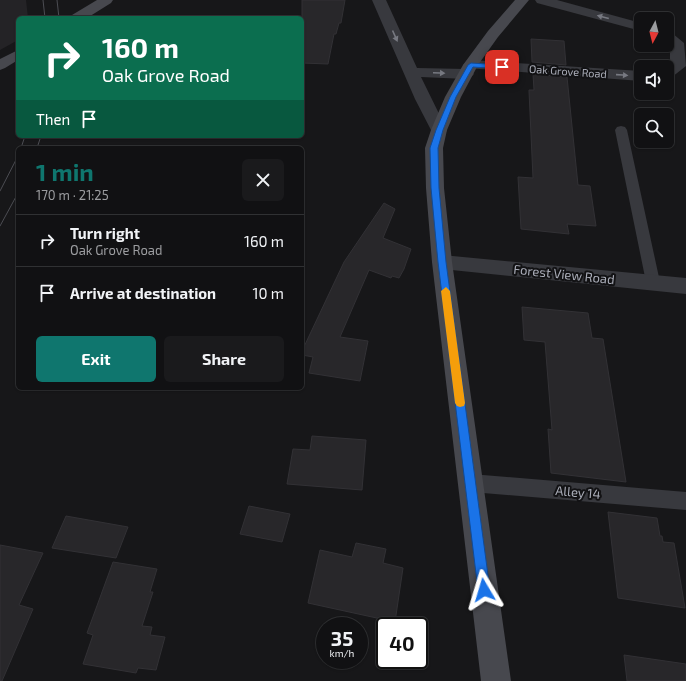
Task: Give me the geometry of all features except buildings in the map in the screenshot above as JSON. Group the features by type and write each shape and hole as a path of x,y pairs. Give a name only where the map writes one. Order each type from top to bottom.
{"street":[{"path":"80,16 106,0"},
{"path":"379,0 439,130"},
{"path":"496,681 442,262 435,188 434,148 439,130 453,97 469,70 493,34 522,0"},
{"path":"542,0 634,25"},
{"path":"674,41 677,43 678,66 674,69"},
{"path":"0,65 16,55"},
{"name":"Oak Grove Road","path":"411,72 469,70 634,76"},
{"path":"674,78 686,79"},
{"name":"Forest View Road","path":"442,262 686,286"}],"lane":[{"path":"621,130 653,282"},
{"name":"Alley 14","path":"471,483 686,501"}],"shaded area":[{"path":"0,0 26,0 28,16 16,16 16,41 0,50"}],"tram line":[{"path":"43,0 45,16"},
{"path":"57,0 59,16"},
{"path":"22,146 24,138"},
{"path":"38,146 40,138"},
{"path":"0,191 16,160"},
{"path":"0,226 16,197"}],"slow traffic":[{"path":"446,291 460,403"}],"route":[{"path":"484,590 442,262 435,188 434,148 439,130 453,97 471,65 502,67"}]}
